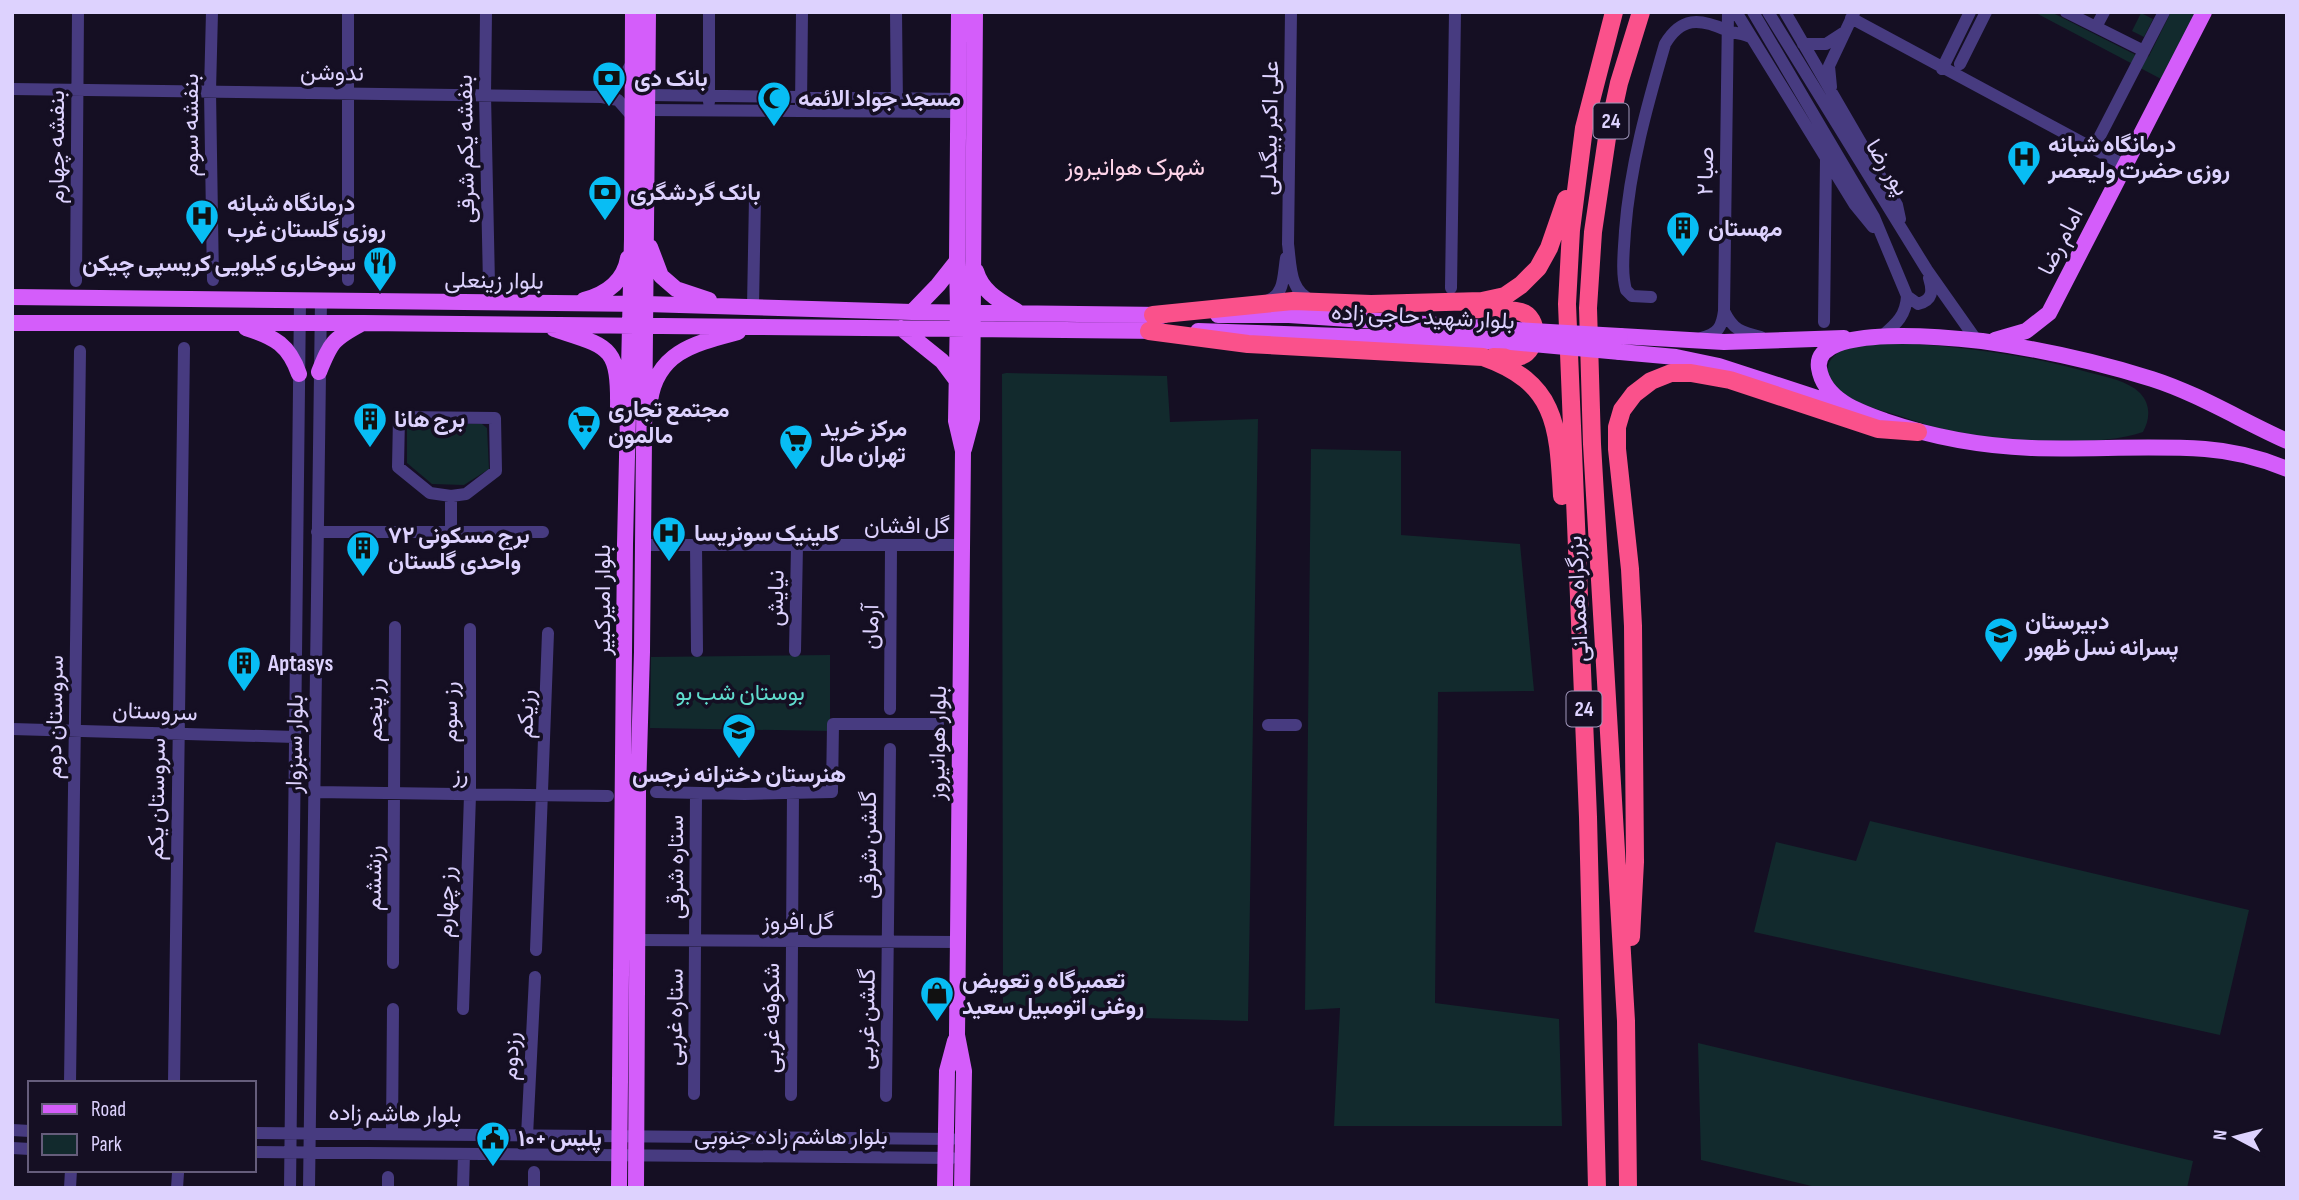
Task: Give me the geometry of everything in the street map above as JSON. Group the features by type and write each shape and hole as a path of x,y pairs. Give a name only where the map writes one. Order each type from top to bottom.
{"highway":[{"name":"بزرگراه همدانی","path":"1597,1188 1588,817 1567,304 1571,230 1584,128 1614,12"},
{"name":"بزرگراه همدانی","path":"1628,1188 1626,1021 1592,444 1588,308 1593,232 1607,138 1619,83 1641,12"},
{"path":"1371,304 1482,301 1505,296 1521,285 1538,268 1560,223 1584,128"},
{"path":"1293,301 1522,312 1530,318 1534,335 1533,344 1521,356 1483,357 1248,344 1151,323 1293,301"},
{"path":"1483,357 1506,365 1523,376 1537,390 1552,414 1561,474 1573,668 1588,817"},
{"path":"1626,1021 1634,862 1633,659 1630,569 1617,427 1622,410 1634,394 1650,381 1671,373 1691,373 1730,380 1878,429 1918,432"}],"main road":[{"name":"بلوار امیرکبیر","path":"633,12 633,61 643,107"},
{"name":"بلوار امیرکبیر","path":"628,1137 638,940 644,445 638,304 648,12"},
{"name":"بلوار هوانیروز","path":"959,12 957,261 966,312"},
{"name":"بلوار هوانیروز","path":"963,451 972,419 966,312 974,265 975,12"},
{"name":"امام رضا","path":"1980,341 2003,339 2026,331 2049,313 2204,12"},
{"path":"544,305 585,300 605,293 618,281 639,238"},
{"path":"639,238 661,276 676,289 703,299 758,306"},
{"path":"912,312 957,261"},
{"path":"974,265 980,284 996,299 1020,314"},
{"name":"بلوار زینعلی","path":"12,297 638,304 966,312"},
{"name":"بلوار شهید حاجی زاده","path":"966,312 1262,332 1513,336 1620,344 1857,337 1980,341"},
{"name":"بلوار زینعلی","path":"12,323 320,322 966,329"},
{"path":"230,323 270,336 286,348 294,359 299,374"},
{"path":"319,372 337,337 364,323"},
{"name":"بلوار شهید حاجی زاده","path":"966,329 1151,323"},
{"path":"542,324 607,350 617,366 617,457 625,544"},
{"name":"بلوار امیرکبیر","path":"635,1188 628,1156 625,544 638,325"},
{"path":"644,445 651,393 661,370 676,353 703,342 756,327"},
{"path":"901,328 942,361 957,381"},
{"name":"بلوار هوانیروز","path":"962,1188 964,1071 957,1035 957,942 963,451 956,422 957,381 966,329"},
{"path":"1857,337 1828,348 1820,356 1818,364 1824,384 1832,393 1861,413 1918,432 2028,448 2207,449 2240,454 2287,470"},
{"path":"1980,341 2123,370 2183,391 2287,441"},
{"name":"بلوار شهید حاجی زاده","path":"1620,344 1719,366 1806,392 1861,413"},
{"name":"بلوار هوانیروز","path":"945,1188 947,1071 957,1035"},
{"name":"بلوار امیرکبیر","path":"619,1188 628,1156"}],"street":[{"name":"بنفشه چهارم","path":"76,281 78,12"},
{"name":"بنفشه سوم","path":"212,12 210,91 213,280"},
{"path":"348,12 348,280"},
{"name":"بنفشه یکم شرقی","path":"486,12 489,285"},
{"path":"709,12 709,103"},
{"path":"801,104 802,12"},
{"path":"896,12 897,105"},
{"name":"علی اکبر بیگدلی","path":"1254,305 1276,298 1281,291 1288,244 1291,12"},
{"path":"1451,288 1455,12"},
{"name":"صبا ۲","path":"1724,311 1728,12"},
{"path":"1736,12 1855,205 1885,242"},
{"name":"پور رضا","path":"1753,12 1874,217 1907,296"},
{"name":"پور رضا","path":"1768,12 1927,270 1980,341"},
{"path":"1785,12 1897,205 1902,230"},
{"path":"1942,69 1970,12"},
{"path":"1960,64 1986,12"},
{"path":"2066,12 2144,51"},
{"path":"2096,27 2104,12"},
{"path":"2100,136 2164,12"},
{"path":"1833,94 1828,77 1829,66 1852,15 1942,69 2124,165"},
{"path":"1651,297 1632,296 1626,290 1624,249 1631,177 1648,100 1665,44 1672,32 1682,24 1694,22 1752,38"},
{"path":"1803,44 1826,44 1843,33"},
{"path":"602,97 622,78 633,61"},
{"name":"ندوشن","path":"12,89 602,97"},
{"path":"602,97 643,107 709,103 959,105"},
{"path":"1824,322 1826,158"},
{"path":"755,197 758,306"},
{"name":"علی اکبر بیگدلی","path":"1288,244 1293,280 1305,298 1317,302"},
{"path":"1881,337 1902,317 1907,296 1918,304 1926,302 1930,297 1932,290 1927,270"},
{"name":"بلوار سبزوار","path":"290,1188 300,300"},
{"name":"بلوار سبزوار","path":"309,1188 321,300"},
{"path":"1687,340 1704,338 1720,330 1724,311"},
{"path":"1724,311 1733,326 1741,331 1787,340"},
{"name":"سروستان یکم","path":"174,1081 184,348"},
{"name":"سروستان دوم","path":"70,1081 80,351"},
{"path":"399,417 495,418 496,471 466,494 451,496 430,493 398,467 399,417"},
{"path":"451,496 451,532"},
{"path":"317,532 544,532"},
{"name":"گل افشان","path":"643,545 962,545"},
{"path":"696,545 697,652"},
{"name":"نیایش","path":"795,651 797,546"},
{"name":"آرمان","path":"890,709 891,546"},
{"name":"رز پنجم","path":"395,627 395,792"},
{"name":"رز سوم","path":"470,629 470,795"},
{"name":"رزیکم","path":"544,796 548,633"},
{"path":"656,792 832,792 833,724 938,724"},
{"path":"1268,725 1296,725"},
{"name":"سروستان","path":"12,729 295,737"},
{"name":"گلشن شرقی","path":"888,942 890,749"},
{"name":"رز","path":"314,792 608,796"},
{"name":"رزششم","path":"393,963 395,792"},
{"name":"شکوفه غربی","path":"791,1095 793,792"},
{"name":"ستاره شرقی","path":"696,793 696,941"},
{"name":"رز چهارم","path":"463,1009 470,795"},
{"path":"536,950 544,796"},
{"name":"گل افروز","path":"638,940 957,942"},
{"name":"ستاره غربی","path":"694,1094 696,941"},
{"name":"گلشن غربی","path":"886,1096 888,942"},
{"name":"رزدوم","path":"527,1136 535,977"},
{"path":"392,1135 393,1009"},
{"name":"بلوار هاشم زاده","path":"256,1133 628,1137"},
{"name":"بلوار هاشم زاده جنوبی","path":"628,1137 963,1140"},
{"name":"بلوار هاشم زاده","path":"256,1152 628,1156"},
{"path":"463,1188 464,1154"},
{"name":"بلوار هاشم زاده جنوبی","path":"628,1156 963,1158"},
{"path":"534,1172 534,1188"},
{"path":"177,1188 178,1173"}],"green space":[{"path":"2034,12 2051,12 2134,54 2141,62 2149,56 2171,12 2198,12 2163,80"},
{"path":"2141,13 2153,19 2144,37 2132,31"},
{"path":"1884,342 2014,355 2110,378 2130,385 2140,393 2148,407 2147,422 2143,432 2072,442 2018,440 1929,426 1856,401 1841,391 1829,377 1829,363 1841,351 1856,344"},
{"path":"1002,374 1167,376 1170,422 1258,419 1248,1021 1003,1014"},
{"path":"410,423 482,424 487,428 489,469 464,485 432,484 407,463 407,426"},
{"path":"1311,449 1401,451 1401,535 1520,544 1534,691 1438,692 1435,1003 1559,1019 1562,1126 1334,1126 1340,1008 1305,1010"},
{"name":"بوستان شب بو","path":"830,655 830,731 650,728 651,657"},
{"path":"1870,821 2249,910 2220,1035 1754,932 1776,842 1856,861"},
{"path":"1698,1043 2193,1161 2187,1188 1820,1188 1701,1160"}],"place":[{"name":"بانک دی","path":"609,108"},
{"name":"مسجد جواد الائمه","path":"774,128"},
{"name":"درمانگاه شبانه روزی حضرت ولیعصر","path":"2024,187"},
{"name":"بانک گردشگری","path":"605,222"},
{"name":"درمانگاه شبانه روزی گلستان غرب","path":"202,246"},
{"name":"مهستان","path":"1683,258"},
{"name":"سوخاری کیلویی کریسپی چیکن","path":"380,293"},
{"name":"برج هانا","path":"370,449"},
{"name":"مجتمع تجاری مالمون","path":"584,452"},
{"name":"مرکز خرید تهران مال","path":"796,471"},
{"name":"کلینیک سونریسا","path":"669,563"},
{"name":"برج مسکونی ۷۲ واحدی گلستان","path":"363,578"},
{"name":"دبیرستان پسرانه نسل ظهور","path":"2001,664"},
{"name":"Aptasys","path":"244,693"},
{"name":"هنرستان دخترانه نرجس","path":"739,760"},
{"name":"تعمیرگاه و تعویض روغنی اتومبیل سعید","path":"937,1023"},
{"name":"پلیس +۱۰","path":"493,1168"}],"district":[{"name":"شهرک هوانیروز","path":"1135,167"}]}
